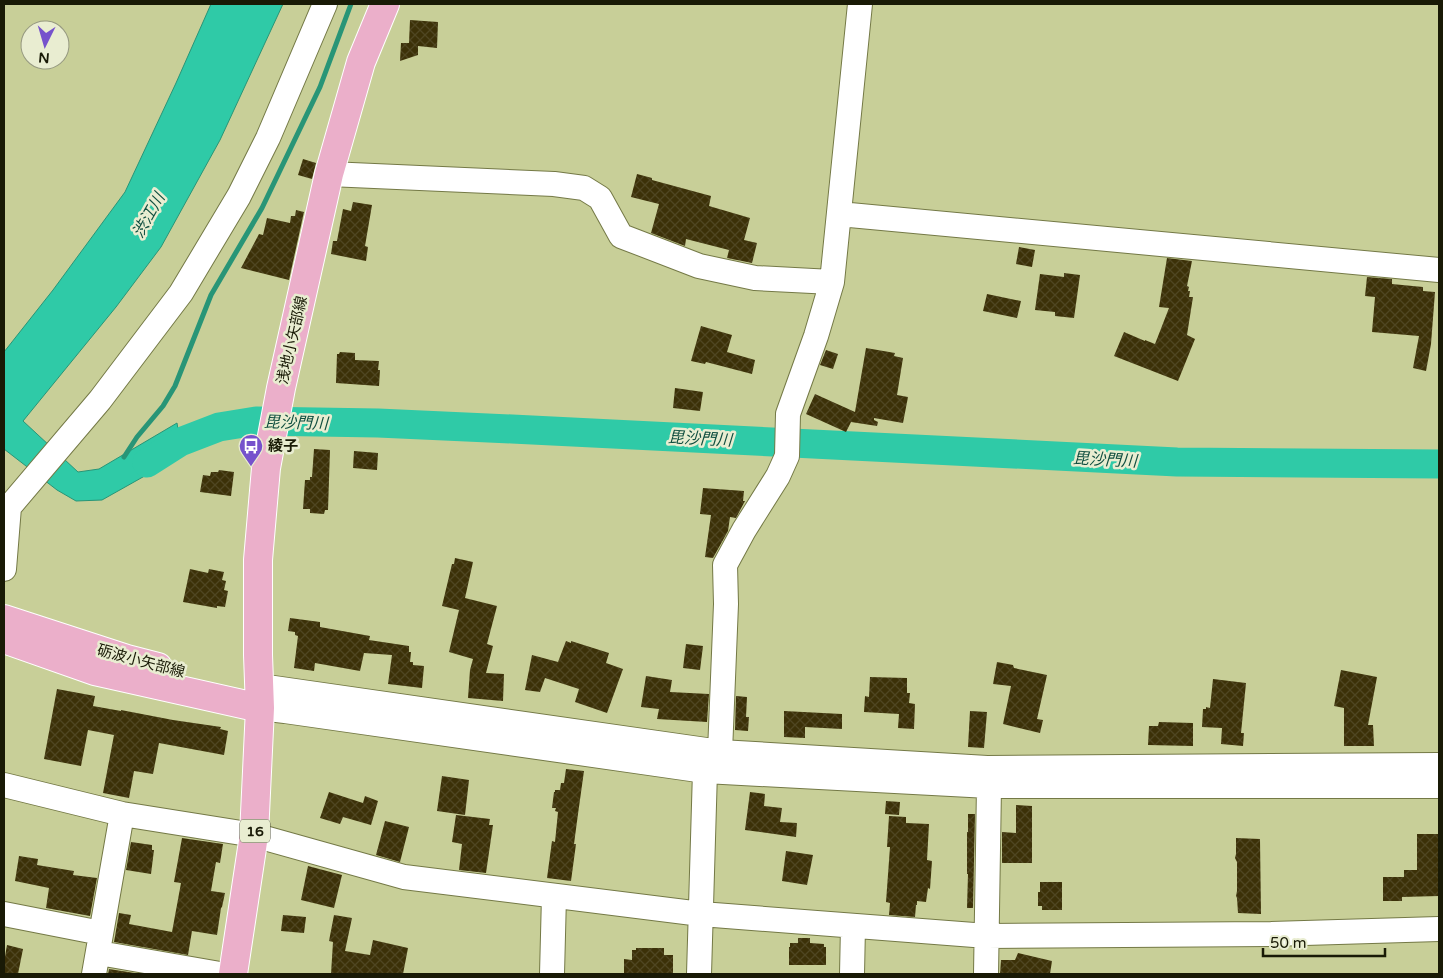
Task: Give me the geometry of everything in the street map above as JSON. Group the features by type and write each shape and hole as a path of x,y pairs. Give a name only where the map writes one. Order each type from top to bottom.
{"main road":[{"name":"浅地小矢部線","path":"260,697 258,560 266,468 277,406 329,174 361,62 386,4"},
{"name":"砺波小矢部線","path":"4,619 127,659 193,675 260,697"},
{"name":"砺波小矢部線","path":"4,639 94,671 260,697"},
{"name":"16","path":"233,974 254,835 260,697"}],"street":[{"path":"4,568 6,510 100,400 181,293 239,196 268,138 326,4"},
{"path":"699,974 706,771 720,752 726,604 724,565 778,476 787,456 788,414 816,336 832,282 860,4"},
{"path":"329,174 554,184 584,188 600,198 621,236 699,266 755,278 832,282"},
{"path":"839,214 1439,270"},
{"path":"260,697 720,752 987,768 1439,764"},
{"path":"260,697 285,710 706,771 989,786 1439,786"},
{"path":"4,785 122,814 254,835 404,877 701,914 987,936 1271,934 1439,929"},
{"path":"986,974 989,786"},
{"path":"98,953 122,814"},
{"path":"552,974 554,896"},
{"path":"4,914 98,953 220,974"},
{"path":"852,974 853,926"}],"water":[{"name":"渋江川","path":"211,4 283,4 220,140 161,247 116,307 23,421 78,472 99,469 177,423 182,455 102,500 76,501 57,490 4,449 4,352 53,290 125,192"}],"building":[{"path":"410,20 438,22 437,48 418,46 418,55 400,61 401,43 409,43"},
{"path":"303,159 316,163 312,179 298,175"},
{"path":"637,174 711,196 709,206 750,218 744,240 757,243 752,263 727,258 729,250 686,239 685,246 651,233 659,204 631,197"},
{"path":"353,202 372,205 365,246 368,247 366,261 331,254 333,241 337,241 343,209 351,211"},
{"path":"296,210 304,212 289,280 241,268 259,234 263,235 267,218 290,223 291,216 295,216"},
{"path":"1019,247 1035,250 1032,267 1016,264"},
{"path":"1167,258 1192,261 1187,286 1189,287 1188,291 1190,291 1189,297 1193,297 1187,335 1195,339 1178,381 1114,356 1124,332 1155,344 1169,308 1159,307"},
{"path":"1064,273 1080,275 1074,318 1055,316 1055,312 1035,310 1040,274 1064,277"},
{"path":"1367,277 1392,279 1392,284 1423,287 1423,291 1435,292 1431,344 1426,371 1413,368 1419,336 1372,332 1375,297 1365,296"},
{"path":"987,294 1021,301 1017,318 983,311"},
{"path":"701,326 732,335 727,352 755,360 752,374 706,362 705,364 691,361"},
{"path":"866,348 895,353 894,356 903,358 897,395 908,397 903,423 874,418 878,422 877,426 851,422 846,432 806,414 815,394 855,412"},
{"path":"826,350 838,354 833,369 820,365"},
{"path":"340,352 355,353 355,360 379,361 379,386 336,383 337,354"},
{"path":"675,388 703,392 700,411 673,408"},
{"path":"314,449 330,450 328,510 325,510 324,514 310,513 310,509 303,509 305,480 310,480 310,477 312,477"},
{"path":"354,451 378,453 377,470 353,468"},
{"path":"219,470 234,472 231,496 200,492 203,475 210,476 211,472 218,472"},
{"path":"703,488 744,491 743,501 745,501 736,518 730,517 728,531 713,558 705,557 711,515 700,514"},
{"path":"455,558 473,562 465,598 497,606 487,644 493,646 486,673 504,674 503,701 468,698 470,670 473,659 449,652 459,610 442,606"},
{"path":"190,569 208,573 209,569 224,572 222,580 226,581 224,590 228,591 225,607 217,606 217,608 183,602"},
{"path":"290,618 320,622 320,627 370,636 369,640 409,646 409,652 411,652 410,662 413,662 413,665 424,666 422,688 388,684 392,655 364,653 360,671 315,663 314,671 294,668 298,636 295,635 295,632 288,631"},
{"path":"566,641 609,653 606,663 623,669 607,713 575,702 579,689 545,678 540,692 525,690 532,655 558,662"},
{"path":"686,644 703,646 700,670 683,668"},
{"path":"997,662 1013,665 1014,668 1047,675 1037,719 1043,720 1040,733 1003,724 1011,686 993,684"},
{"path":"1341,670 1377,677 1368,725 1373,725 1374,746 1344,746 1344,708 1334,706"},
{"path":"646,676 672,680 670,692 709,694 707,722 657,719 659,709 641,707"},
{"path":"870,677 907,678 907,693 910,693 909,703 915,704 914,729 898,728 899,714 864,712 865,696 869,697"},
{"path":"1213,679 1246,683 1241,733 1244,733 1243,746 1221,744 1222,728 1202,727 1203,709 1206,709 1206,707 1210,708"},
{"path":"57,689 95,696 93,706 221,727 220,729 228,731 224,755 159,743 153,774 134,771 129,798 103,793 114,735 88,730 81,766 44,759"},
{"path":"736,696 747,697 746,717 749,717 748,731 735,730"},
{"path":"784,711 842,714 842,729 805,727 805,738 784,737"},
{"path":"970,711 987,712 984,748 968,747"},
{"path":"1159,722 1193,723 1193,746 1148,745 1149,726 1158,726"},
{"path":"566,769 584,771 571,881 547,878 552,841 555,842 558,812 555,811 556,808 552,808 554,792 555,790 560,790 561,783 564,783"},
{"path":"442,776 469,780 465,815 437,811"},
{"path":"329,792 363,803 365,796 378,801 371,825 343,817 340,824 320,818"},
{"path":"750,792 765,794 764,806 782,808 780,822 797,823 796,837 745,830"},
{"path":"886,801 900,802 899,815 885,814"},
{"path":"1016,805 1032,806 1032,863 1002,863 1002,832 1016,833"},
{"path":"968,814 975,814 973,908 967,908"},
{"path":"456,815 490,819 489,825 493,825 486,873 459,870 462,844 452,842"},
{"path":"889,816 906,817 906,823 929,824 927,860 932,861 930,889 928,888 926,902 917,901 915,917 889,915 890,903 886,902 890,847 887,847"},
{"path":"385,821 409,827 400,862 376,855"},
{"path":"1417,834 1439,834 1439,896 1402,897 1402,901 1383,901 1383,877 1404,877 1404,870 1417,870"},
{"path":"182,838 223,844 220,863 216,862 211,891 225,893 217,935 192,931 188,955 114,942 119,913 131,915 129,924 172,932 181,883 174,882"},
{"path":"1236,838 1260,839 1261,914 1238,913 1236,896"},
{"path":"131,842 152,845 152,850 154,850 151,874 126,870"},
{"path":"786,851 813,855 807,885 782,881"},
{"path":"19,856 38,859 37,865 74,871 73,875 97,878 90,916 46,908 49,888 15,881"},
{"path":"308,866 342,875 334,908 301,900"},
{"path":"1040,882 1062,882 1062,910 1042,910 1042,906 1038,906"},
{"path":"283,915 306,917 304,933 281,931"},
{"path":"334,915 352,918 345,951 370,955 373,940 408,948 403,974 331,974 333,942 329,941"},
{"path":"798,938 810,938 810,943 824,944 824,947 826,947 826,965 789,965 790,943 798,943"},
{"path":"7,945 23,949 18,974 4,974"},
{"path":"636,948 664,948 664,955 673,955 673,973 624,974 624,959 632,960 632,950 636,950"},
{"path":"1018,953 1052,961 1050,974 1000,974 1001,960 1015,960"},
{"path":"109,969 141,974 108,974"}],"waterway":[{"path":"124,457 137,437 163,406 175,386 211,295 262,208 320,87 351,4"},
{"name":"毘沙門川","path":"147,463 180,442 219,427 256,421 378,423 1177,462 1439,464"}],"place":[{"name":"綾子","path":"251,467"}]}
